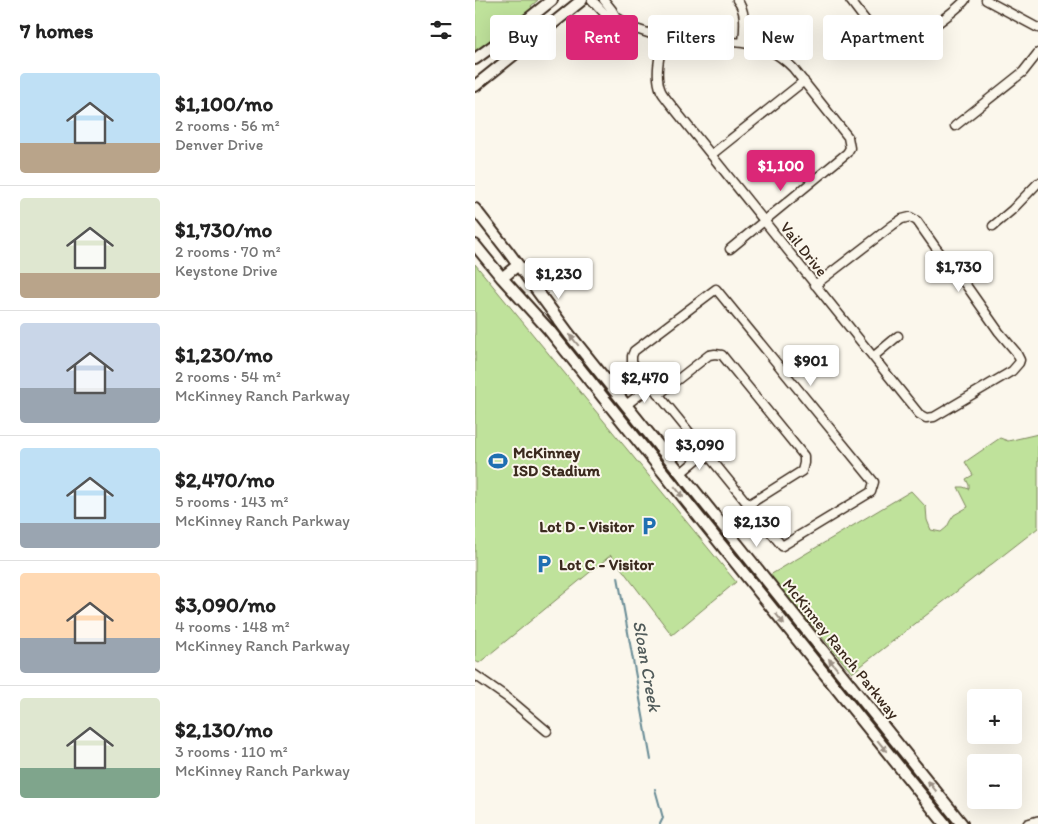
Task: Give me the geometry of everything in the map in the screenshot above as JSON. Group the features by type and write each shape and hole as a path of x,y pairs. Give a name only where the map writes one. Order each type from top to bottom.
{"main road":[{"path":"475,59 551,0"},
{"path":"475,86 581,0"},
{"name":"McKinney Ranch Parkway","path":"475,209 569,334 962,824"},
{"name":"McKinney Ranch Parkway","path":"475,245 549,330 945,824"},
{"path":"502,278 518,265"},
{"path":"616,413 626,405"}],"street":[{"path":"592,0 606,15"},
{"path":"603,0 614,15"},
{"path":"737,0 743,13 743,43"},
{"path":"849,0 885,42 893,49 898,49 942,20 957,9 965,0"},
{"path":"987,0 1038,28"},
{"path":"730,249 851,148 848,137 804,81 784,59 775,52 764,48 734,42"},
{"path":"955,126 1023,72 1038,53"},
{"name":"Vail Drive","path":"659,60 659,83 661,91 668,101 815,285 919,414 926,418 934,417 1012,371 1020,360 967,284 936,248 917,221 910,216 893,225 815,285"},
{"path":"711,155 804,81"},
{"path":"993,226 1012,210 1038,182"},
{"path":"716,289 874,482 871,492 782,546 658,396 632,362 634,351 716,289"},
{"path":"873,357 898,336"},
{"path":"658,396 709,355 721,355 727,362 804,456 802,471 748,505"},
{"path":"626,405 651,386"},
{"path":"681,473 706,452"},
{"path":"475,675 513,702 547,731"},
{"path":"1028,824 1038,821"}],"green space":[{"path":"475,0 538,0 531,6 533,10 526,15 490,15 490,43 475,54"},
{"path":"475,264 736,582 672,635 611,555 479,663 475,661"},
{"path":"1038,434 1038,528 852,673 770,575 911,491 926,507 927,520 931,530 941,532 947,527 954,515 968,507 958,487 969,489 966,479 973,475 965,462 1000,438 1008,441"}],"waterway":[{"name":"Sloan Creek","path":"618,577 651,760"},
{"name":"Sloan Creek","path":"655,789 663,818 660,824"}],"place":[{"name":"McKinney ISD Stadium","path":"498,461"},
{"name":"Lot D - Visitor","path":"649,526"},
{"name":"Lot C - Visitor","path":"544,564"}]}
